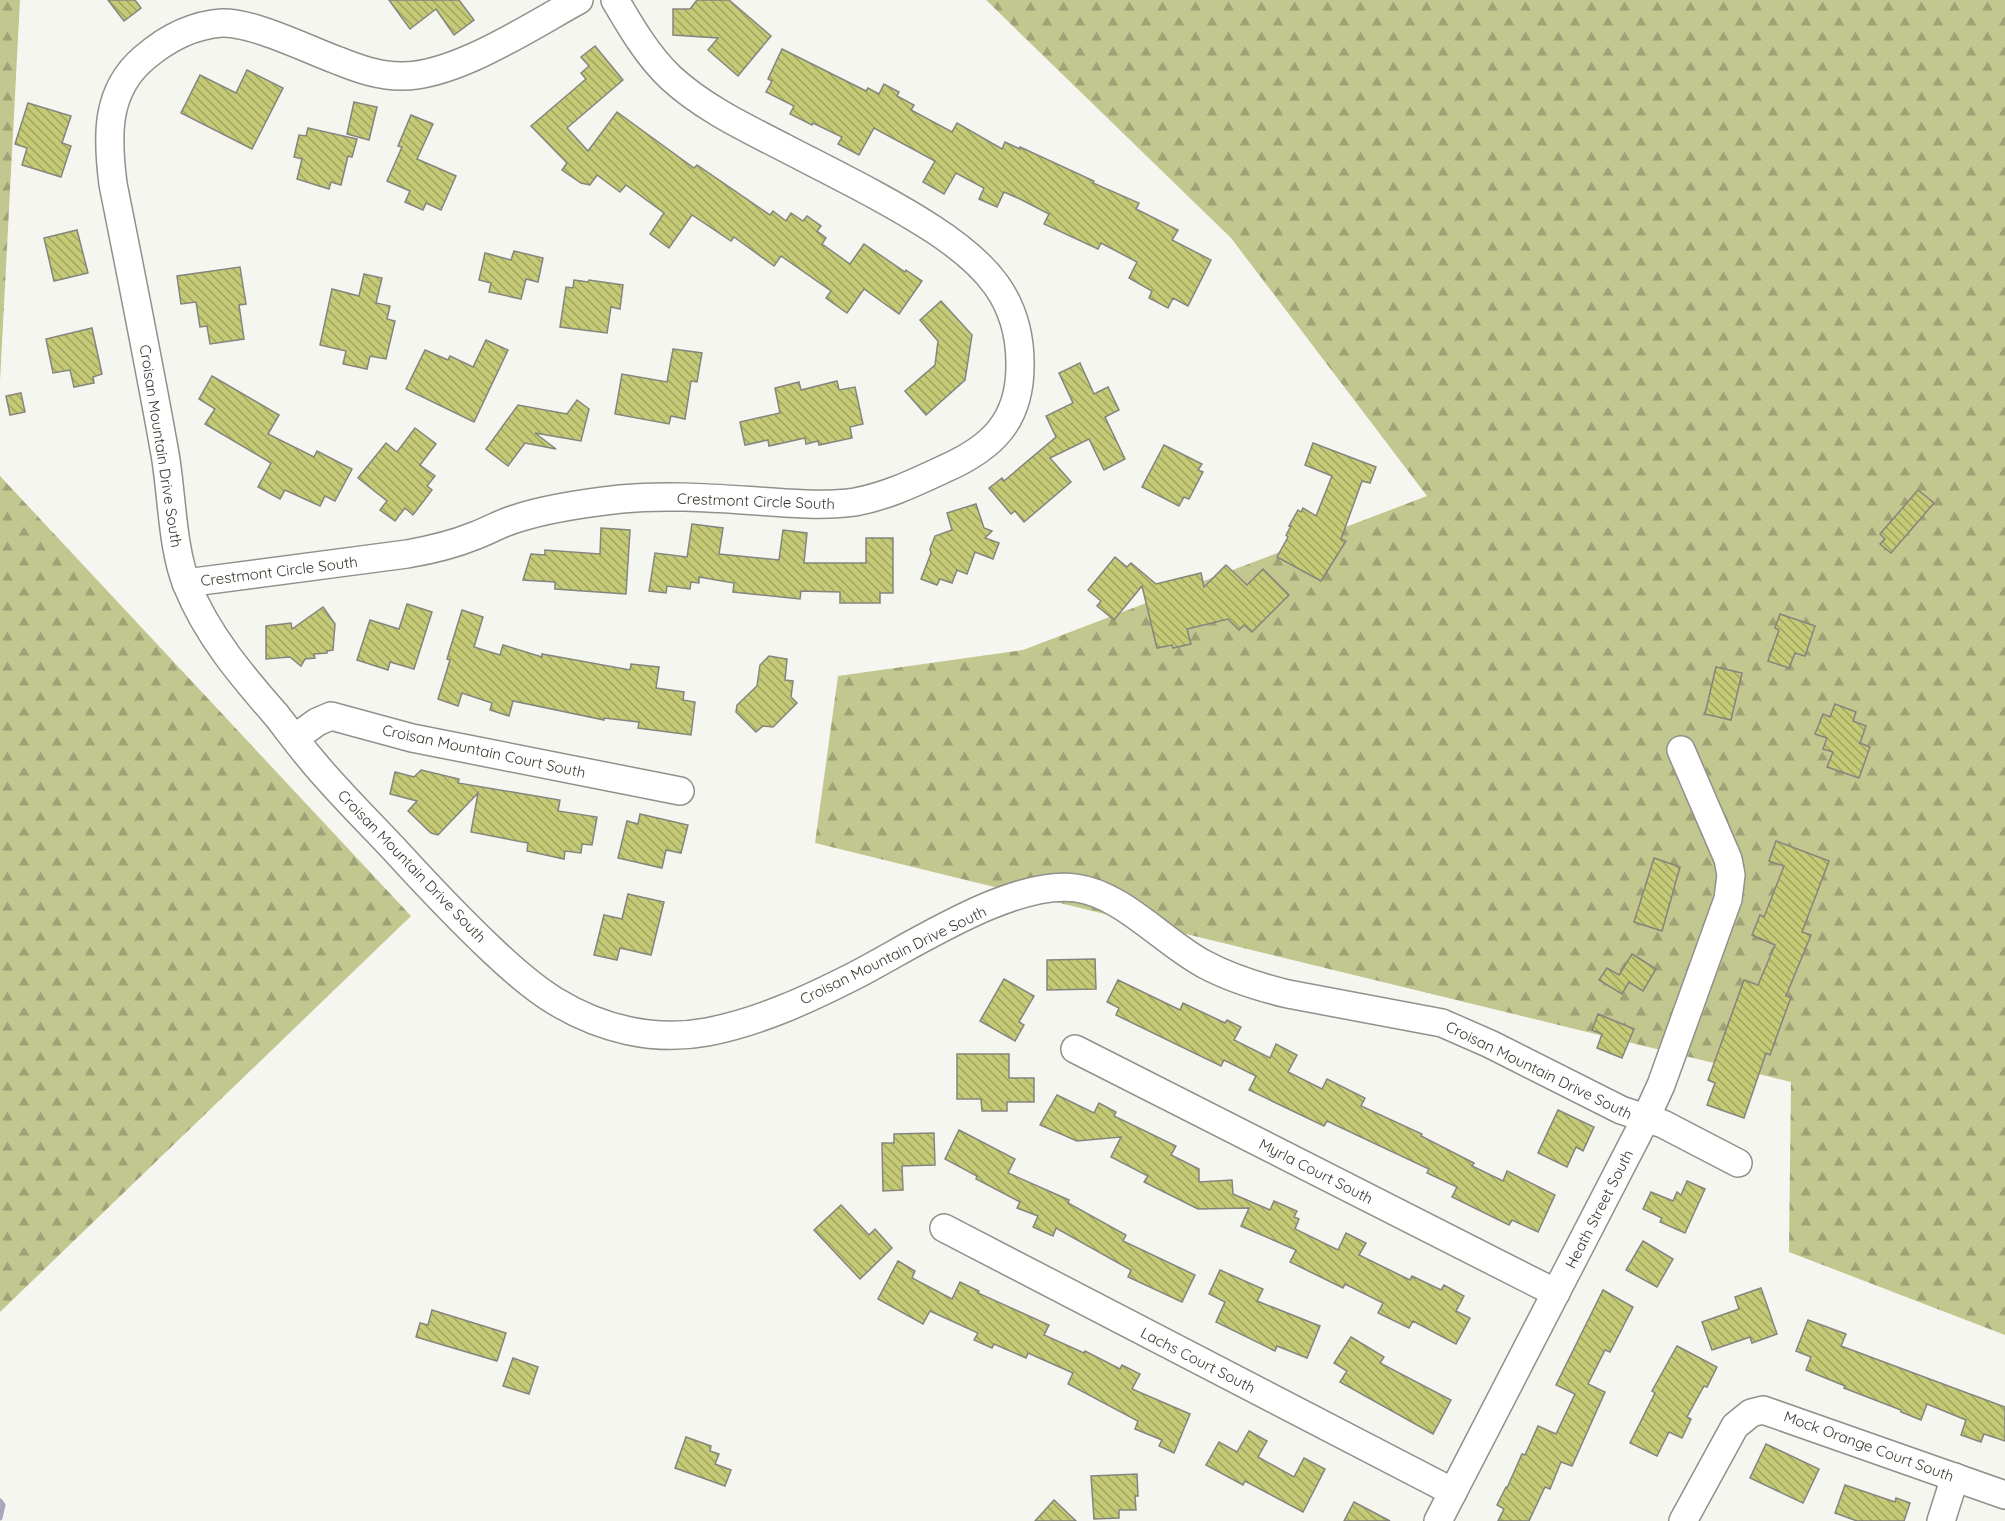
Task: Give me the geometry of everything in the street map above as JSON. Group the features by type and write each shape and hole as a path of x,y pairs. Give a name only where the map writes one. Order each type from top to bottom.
{"street":[{"name":"Croisan Mountain Drive South","path":"579,0 472,58 424,74 401,76 362,70 251,28 223,23 201,27 169,38 137,64 126,79 112,110 109,129 109,153 165,457 180,560 186,583 206,623 222,648 310,758 439,897 504,961 552,1000 576,1013 623,1030 651,1035 677,1036 731,1026 812,996 855,976 930,935 1014,896 1036,889 1075,888 1109,898 1206,966 1287,994 1442,1023 1490,1044 1620,1110 1662,1124 1738,1163"},
{"name":"Crestmont Circle South","path":"186,583 416,553 474,537 513,519 552,510 624,499 723,499 822,505 885,496 965,460 990,442 1007,423 1017,401 1020,354 1013,320 1005,298 993,278 976,260 917,219 739,125 680,86 636,34 615,0"},
{"name":"Croisan Mountain Court South","path":"295,738 317,722 331,716 412,738 680,791"},
{"name":"Heath Street South","path":"1438,1521 1645,1120 1661,1085 1728,899 1731,875 1728,859 1681,750"},
{"name":"Myrla Court South","path":"1075,1049 1556,1293"},
{"name":"Lachs Court South","path":"944,1228 1453,1492"},
{"name":"Mock Orange Court South","path":"1683,1521 1735,1426 1751,1413 1763,1410 2005,1495"},
{"path":"1941,1521 1955,1477"}],"green space":[{"path":"0,0 20,0 0,381"},
{"path":"986,0 2005,0 2005,1335 1789,1252 1791,1082 815,843 838,676 1023,650 1427,496 1231,238"},
{"path":"0,476 411,916 0,1312"}],"building":[{"path":"108,0 135,0 141,8 124,21"},
{"path":"389,0 459,0 474,20 454,35 436,9 410,29"},
{"path":"697,0 729,0 771,36 738,76 708,50 718,38 673,35 673,9 690,9"},
{"path":"595,46 623,80 567,128 588,151 617,112 694,168 697,165 770,215 773,211 786,221 791,213 803,221 807,216 821,226 817,231 826,238 822,244 850,264 864,244 922,281 899,314 864,289 847,313 826,298 831,291 781,256 774,266 734,237 731,241 692,215 669,248 650,234 664,213 626,185 620,192 597,175 590,185 581,183 562,170 567,163 531,126 586,79 581,73 589,66 581,57"},
{"path":"782,49 866,91 868,88 879,94 884,84 899,92 897,96 914,105 911,110 952,132 957,123 1002,149 1005,142 1020,149 1020,147 1139,203 1136,209 1178,230 1172,240 1211,260 1188,306 1173,298 1168,308 1149,298 1152,291 1129,278 1137,262 1101,243 1098,249 1044,224 1049,214 1020,199 1004,192 997,207 979,199 984,188 956,173 944,194 923,182 935,161 874,128 859,155 838,144 842,137 790,114 794,106 766,92 772,81 768,79"},
{"path":"247,70 283,88 252,149 181,113 200,75 236,93"},
{"path":"354,102 377,107 369,140 347,134"},
{"path":"28,103 71,116 62,143 71,146 61,177 22,165 27,148 15,144"},
{"path":"411,115 433,124 417,159 456,176 441,210 426,203 423,210 405,202 410,191 387,181 402,147 398,146"},
{"path":"308,128 357,139 352,157 348,156 341,185 331,182 329,189 297,179 302,159 294,157 299,135 306,136"},
{"path":"77,230 88,273 54,281 44,238"},
{"path":"514,251 543,258 538,282 526,279 521,299 489,292 491,283 479,280 485,253 511,260"},
{"path":"240,267 246,304 239,305 244,339 210,344 207,326 200,327 196,302 181,304 177,276"},
{"path":"364,274 382,278 376,303 390,306 387,319 395,321 386,359 370,356 367,369 343,364 346,351 320,345 332,289 359,296"},
{"path":"574,280 623,285 620,309 611,307 607,333 560,327 566,287 573,288"},
{"path":"941,301 972,335 965,380 926,415 905,391 935,365 938,341 920,320"},
{"path":"92,328 102,374 93,377 94,383 74,387 70,370 53,373 46,339"},
{"path":"486,340 508,350 474,422 406,389 425,350 448,360 450,356 473,367"},
{"path":"673,349 702,353 697,382 691,381 685,419 671,416 669,424 615,414 622,374 667,382"},
{"path":"1080,363 1094,394 1108,387 1119,410 1105,417 1125,459 1104,470 1089,439 1050,458 1071,482 1024,522 1015,511 1011,514 989,488 1002,478 1004,481 1056,437 1046,416 1073,403 1059,373"},
{"path":"212,376 279,415 268,434 314,457 317,451 352,469 335,501 325,496 320,506 285,490 280,499 258,487 271,463 205,424 215,409 199,399"},
{"path":"837,381 839,390 855,387 863,424 850,427 852,438 819,445 818,441 806,444 805,438 769,446 768,440 745,445 740,422 780,413 775,388 799,382 801,390"},
{"path":"21,393 25,412 10,415 6,396"},
{"path":"577,400 589,409 581,441 535,433 556,449 525,443 508,466 486,449 518,405 567,414"},
{"path":"415,428 436,444 420,465 435,476 427,486 432,490 413,515 405,508 395,521 380,510 387,501 358,478 386,443 397,452"},
{"path":"1313,443 1376,467 1370,483 1362,481 1341,539 1346,541 1321,581 1277,557 1288,537 1286,535 1291,526 1289,526 1298,510 1301,512 1303,508 1316,516 1332,476 1305,465"},
{"path":"1164,445 1202,464 1198,470 1203,472 1189,499 1184,497 1179,506 1142,487"},
{"path":"1918,490 1934,503 1891,553 1880,544 1885,539 1880,534"},
{"path":"976,504 984,528 992,531 985,538 999,543 993,559 975,552 967,574 957,570 952,583 940,579 937,585 921,579 935,536 952,530 947,513"},
{"path":"692,524 723,528 719,554 779,560 783,530 807,533 804,563 866,563 866,538 893,538 893,593 880,593 880,603 840,603 840,592 801,591 800,599 733,592 734,583 699,577 699,583 691,582 690,589 667,586 666,593 649,591 655,553 687,557"},
{"path":"601,528 630,530 626,594 555,589 555,582 523,580 531,554 545,555 545,550 600,554"},
{"path":"1115,557 1127,567 1131,563 1156,584 1201,573 1204,587 1226,565 1247,585 1263,569 1289,595 1252,632 1244,625 1239,630 1228,619 1187,629 1191,644 1173,648 1172,645 1157,648 1142,586 1114,620 1097,606 1101,601 1088,590"},
{"path":"407,604 432,612 414,669 390,662 388,670 357,660 370,620 399,629"},
{"path":"323,607 335,624 333,650 314,654 315,658 305,659 301,666 290,657 266,659 266,626 291,623 292,629"},
{"path":"462,610 483,617 474,647 500,655 503,645 542,657 542,654 630,670 631,664 659,667 656,688 684,692 683,700 695,702 691,735 638,728 639,722 604,718 604,720 513,701 509,716 490,710 492,703 462,693 458,706 438,699"},
{"path":"1780,614 1815,626 1805,656 1795,653 1789,668 1768,661 1779,630 1775,628"},
{"path":"769,656 787,659 785,680 793,681 791,697 797,703 773,727 763,726 756,732 736,712 737,705 757,686 760,665"},
{"path":"1716,667 1742,673 1731,720 1705,714"},
{"path":"1835,704 1856,712 1853,721 1866,726 1860,743 1870,747 1859,778 1827,767 1833,752 1823,749 1827,738 1815,734 1823,714 1830,717"},
{"path":"421,770 459,779 458,783 560,800 558,811 597,817 592,845 582,844 581,853 565,851 564,859 527,851 528,843 471,832 478,793 438,835 431,833 408,811 417,801 390,794 395,772 414,777"},
{"path":"640,814 688,825 681,853 666,850 662,868 618,858 627,821 638,824"},
{"path":"1776,841 1829,861 1802,932 1811,935 1786,996 1791,997 1770,1055 1766,1053 1744,1118 1707,1105 1715,1083 1708,1080 1744,980 1758,985 1775,945 1752,935 1760,915 1764,917 1784,866 1769,861"},
{"path":"1654,858 1680,867 1662,931 1634,922"},
{"path":"628,894 664,902 651,955 620,948 617,960 594,955 604,915 622,919"},
{"path":"1632,954 1656,969 1643,991 1629,982 1622,994 1599,980 1607,968 1619,975"},
{"path":"1095,959 1096,989 1047,990 1047,960"},
{"path":"1004,979 1034,996 1019,1022 1024,1025 1015,1041 980,1021"},
{"path":"1118,980 1180,1010 1183,1003 1225,1023 1227,1020 1241,1027 1234,1040 1270,1058 1276,1044 1297,1055 1288,1072 1322,1089 1327,1079 1365,1098 1361,1106 1422,1134 1421,1136 1474,1163 1472,1166 1503,1181 1507,1171 1555,1195 1538,1232 1512,1220 1509,1225 1452,1197 1457,1187 1427,1173 1429,1169 1327,1121 1324,1126 1249,1090 1256,1076 1224,1060 1221,1066 1116,1015 1119,1008 1107,1002"},
{"path":"1598,1014 1634,1029 1622,1058 1597,1048 1602,1034 1592,1030"},
{"path":"957,1054 1009,1054 1009,1078 1034,1078 1034,1102 1007,1102 1007,1111 982,1111 981,1099 957,1099"},
{"path":"1057,1095 1094,1113 1099,1103 1116,1112 1114,1116 1176,1146 1171,1155 1199,1169 1199,1182 1232,1180 1233,1194 1270,1210 1274,1201 1297,1211 1294,1217 1299,1219 1295,1229 1338,1250 1346,1233 1366,1243 1359,1255 1410,1280 1412,1276 1441,1290 1444,1285 1464,1296 1456,1311 1470,1318 1456,1344 1413,1321 1409,1328 1378,1313 1383,1303 1345,1284 1343,1288 1290,1262 1296,1250 1241,1226 1249,1208 1198,1209 1144,1182 1148,1176 1111,1157 1121,1137 1077,1141 1040,1125"},
{"path":"1558,1110 1594,1127 1583,1151 1576,1147 1567,1167 1538,1153"},
{"path":"959,1130 1015,1159 1008,1173 1069,1200 1068,1203 1126,1235 1123,1241 1195,1275 1182,1302 1128,1277 1131,1270 1056,1228 1053,1236 1033,1227 1038,1216 1017,1208 1020,1202 976,1179 977,1176 945,1159"},
{"path":"934,1133 935,1165 902,1166 903,1190 883,1191 882,1143 894,1143 894,1134"},
{"path":"1687,1181 1705,1189 1685,1233 1660,1222 1662,1218 1643,1209 1651,1192 1673,1201 1677,1192 1681,1195"},
{"path":"841,1205 869,1235 875,1229 892,1248 860,1279 814,1230"},
{"path":"1643,1241 1673,1259 1657,1287 1626,1270"},
{"path":"898,1261 915,1271 912,1278 952,1299 960,1282 979,1291 978,1293 1049,1325 1044,1335 1084,1353 1085,1351 1120,1369 1122,1365 1140,1374 1132,1389 1190,1414 1174,1453 1159,1446 1162,1440 1135,1429 1138,1421 1068,1384 1073,1373 1028,1353 1026,1358 994,1344 992,1348 974,1340 978,1333 930,1311 923,1324 878,1299"},
{"path":"1220,1270 1263,1289 1257,1301 1320,1326 1307,1358 1277,1346 1275,1351 1216,1322 1225,1302 1209,1294"},
{"path":"1761,1288 1777,1334 1752,1343 1750,1337 1712,1350 1702,1322 1739,1309 1735,1297"},
{"path":"1603,1290 1633,1307 1610,1352 1605,1350 1588,1384 1605,1392 1572,1466 1561,1462 1550,1489 1545,1487 1529,1521 1498,1521 1504,1509 1497,1505 1522,1454 1525,1455 1538,1426 1556,1434 1575,1394 1556,1385"},
{"path":"432,1310 506,1333 497,1361 416,1337 420,1323 428,1325"},
{"path":"1808,1320 1846,1334 1841,1346 2005,1407 2005,1441 1984,1434 1981,1442 1961,1435 1966,1420 1927,1404 1921,1420 1806,1370 1811,1357 1796,1351"},
{"path":"1351,1337 1384,1357 1380,1363 1451,1400 1433,1434 1340,1382 1347,1371 1334,1363"},
{"path":"1677,1346 1717,1367 1687,1417 1691,1419 1682,1438 1669,1432 1657,1456 1630,1443 1655,1393 1652,1391"},
{"path":"513,1358 538,1367 529,1394 503,1386"},
{"path":"1249,1431 1267,1441 1258,1457 1294,1477 1304,1458 1325,1469 1303,1512 1245,1481 1243,1485 1206,1465 1219,1442 1237,1452"},
{"path":"686,1437 711,1446 710,1451 719,1454 715,1464 731,1470 725,1486 675,1468"},
{"path":"1766,1444 1819,1469 1803,1503 1750,1478"},
{"path":"1137,1474 1136,1510 1119,1510 1119,1518 1094,1519 1091,1476"},
{"path":"1845,1485 1895,1502 1896,1498 1910,1503 1904,1521 1857,1521 1835,1513"},
{"path":"1054,1500 1076,1521 1035,1521"},
{"path":"1354,1502 1390,1521 1344,1521"}],"waterway":[{"path":"0,1501 3,1505 0,1518"}]}
